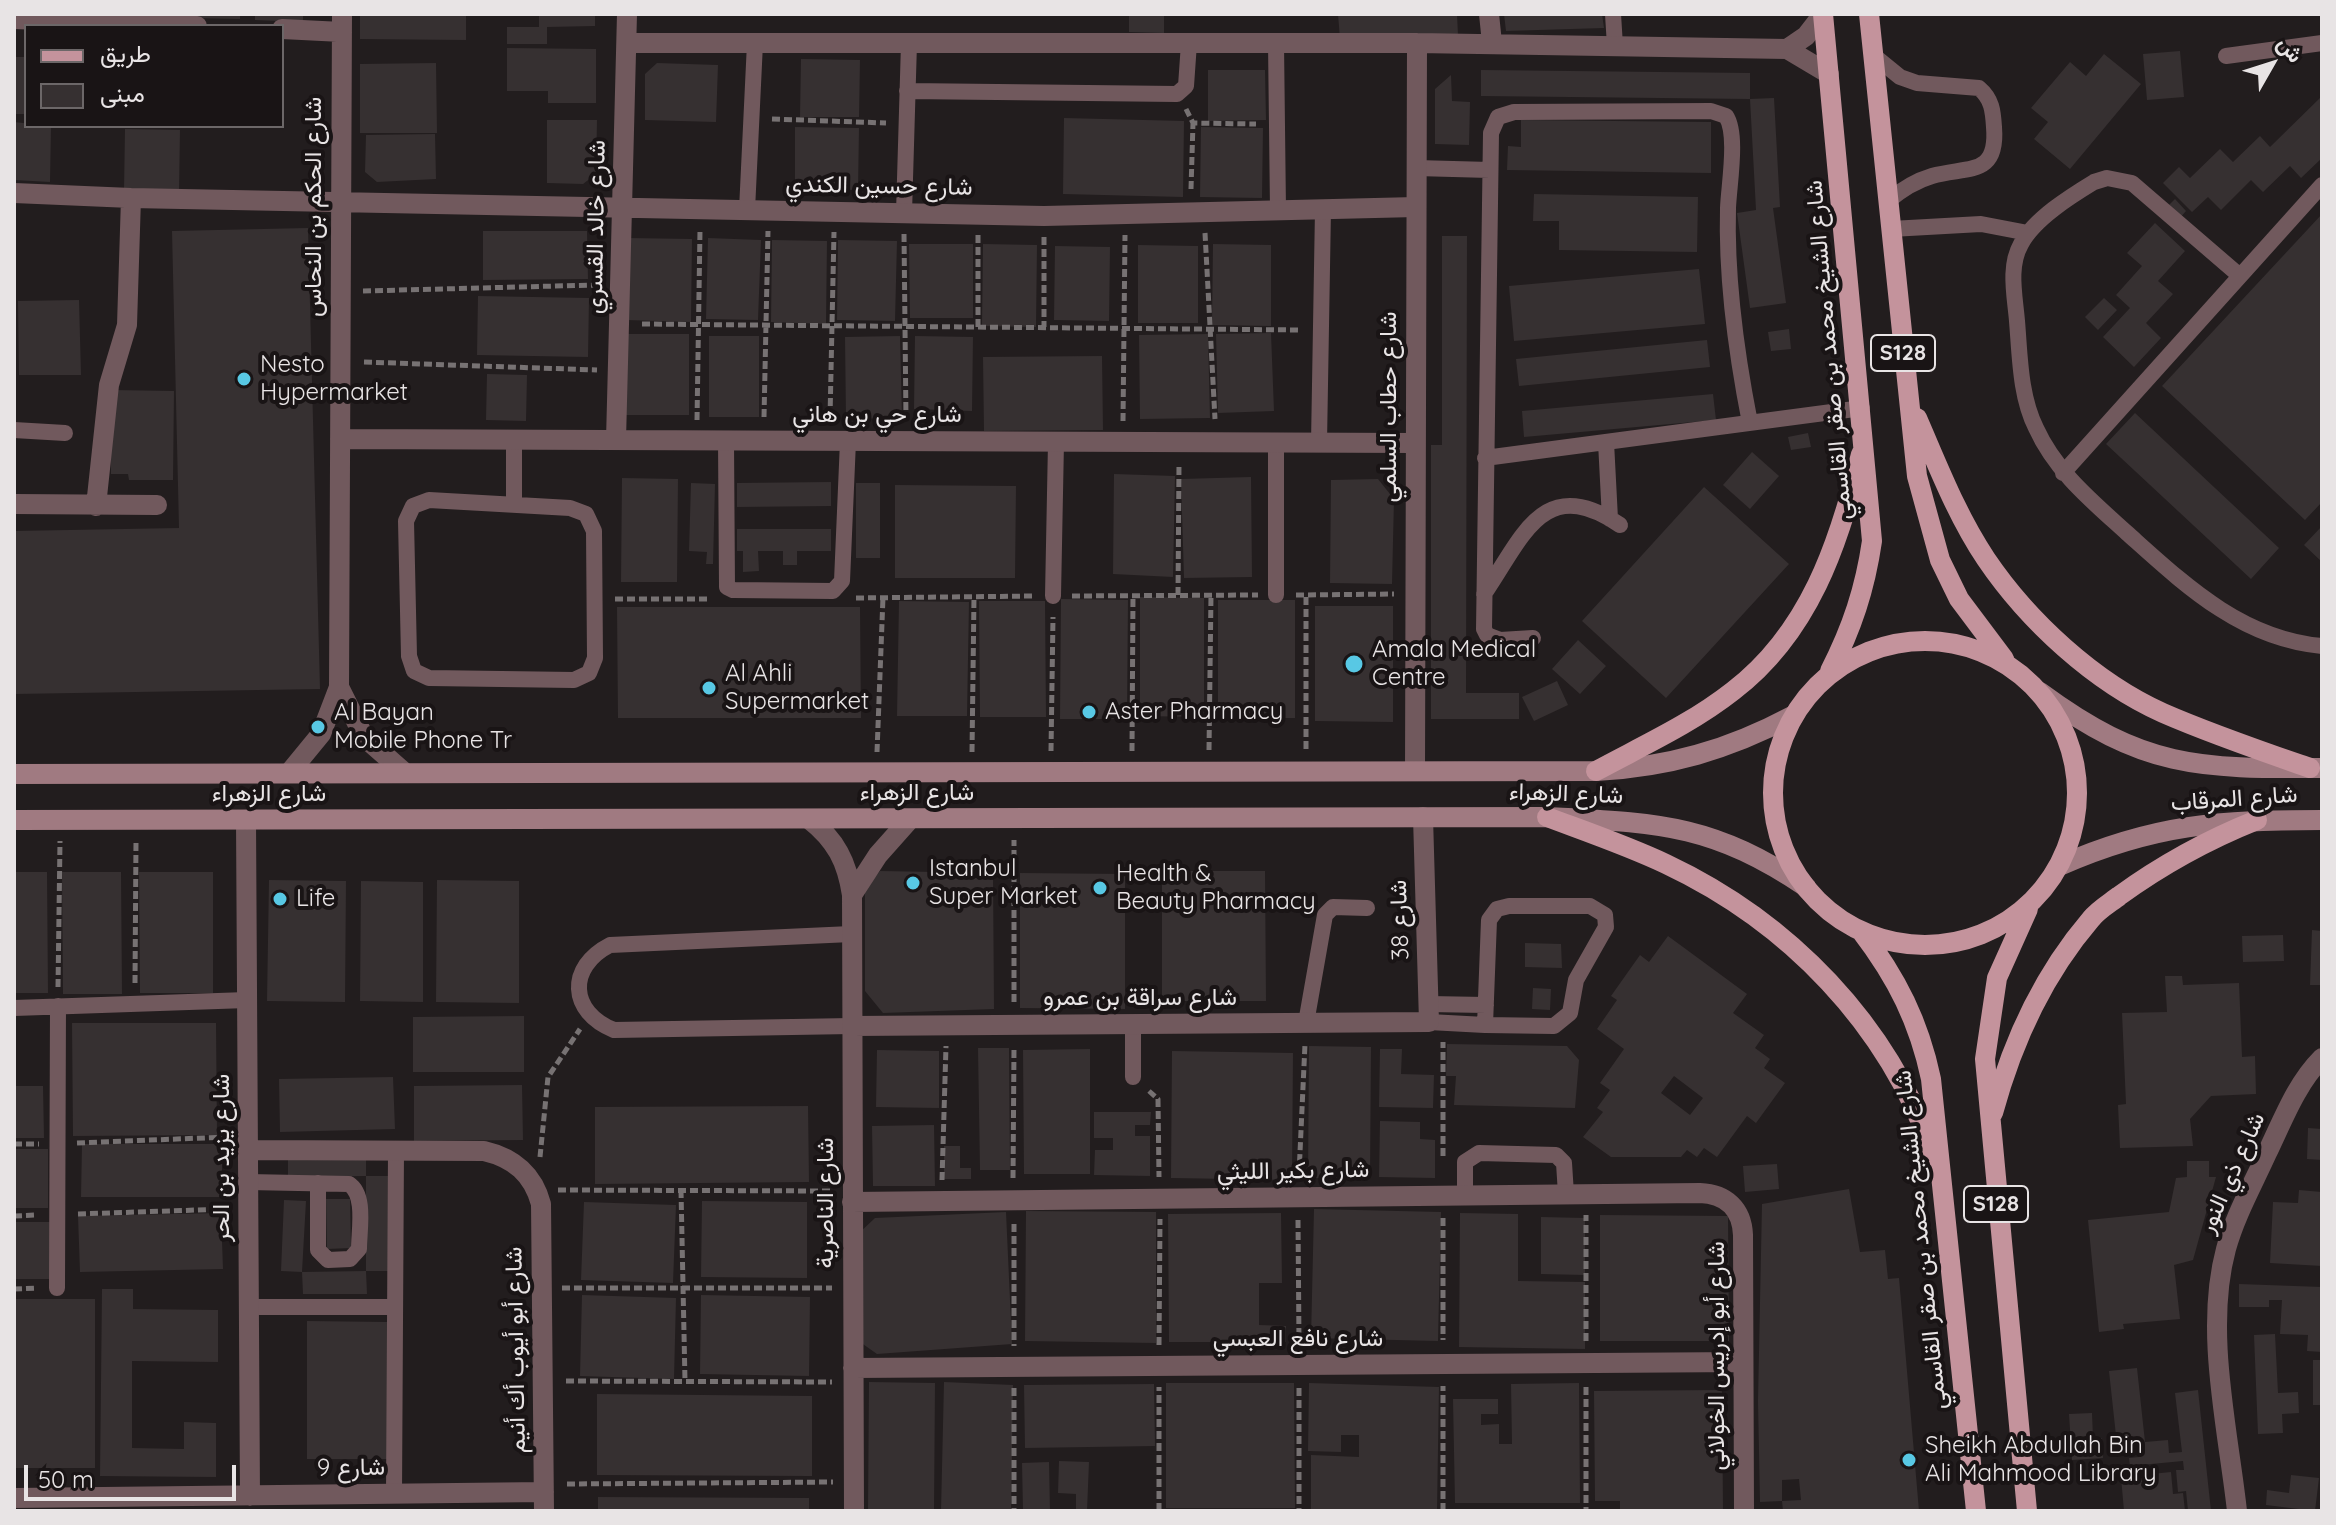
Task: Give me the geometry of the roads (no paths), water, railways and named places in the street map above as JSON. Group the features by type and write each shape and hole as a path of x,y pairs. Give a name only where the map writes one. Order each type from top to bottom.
{"main road":[{"name":"شارع الشيخ محمد بن صقر القاسمي","path":"1823,14 1865,439 1872,541 1866,588 1850,632 1828,674"},
{"name":"S128","path":"1869,14 1917,476 1940,560 1959,599 2012,668"},
{"path":"1907,393 1948,491 1986,559 2035,620 2094,671 2160,712 2316,768"},
{"path":"1596,771 1687,723 1735,690 1777,650 1810,602 1835,550 1865,439"},
{"path":"1919,640 1952,642 1983,652 2012,668 2040,692 2060,723 2073,758 2076,782 2073,831 2059,866 2031,904 1990,930 1968,939 1932,945 1896,942 1861,931 1831,913 1806,887 1787,856 1774,810 1772,785 1778,750 1792,716 1828,674 1856,656 1886,645 1919,640"},
{"name":"شارع المرقاب","path":"2040,692 2087,727 2140,752 2197,766 2316,768"},
{"name":"شارع الزهراء","path":"14,774 1596,771 1637,769 1691,759 1756,736 1792,716"},
{"path":"1547,817 1667,864 1775,931 1821,971 1861,1017 1895,1068 1922,1123 1942,1181"},
{"name":"شارع الزهراء","path":"14,820 1547,817 1673,826 1720,839 1765,860 1806,887"},
{"path":"1989,1129 2021,1030 2038,996 2092,917 2172,859 2213,837 2257,820"},
{"name":"شارع المرقاب","path":"2059,866 2106,845 2155,831 2206,822 2322,820"},
{"name":"S128","path":"2027,1511 1989,1129 1985,1059 1988,1018 2001,965 2031,904"},
{"name":"شارع الشيخ محمد بن صقر القاسمي","path":"1861,931 1887,964 1923,1038 1937,1114 1976,1511"}],"street":[{"name":"شارع خالد القسري","path":"616,440 627,14"},
{"path":"1489,14 1492,43"},
{"path":"1787,49 1806,36 1823,14"},
{"path":"14,19 145,24"},
{"path":"284,29 342,23"},
{"name":"شارع الحكم بن النحاس","path":"289,773 321,734 339,687 342,23"},
{"path":"627,43 1492,43 1787,49 1829,74"},
{"name":"شارع حطاب السلمي","path":"1415,771 1417,43"},
{"name":"شارع حسين الكندي","path":"14,193 1044,216 1416,207"},
{"path":"96,506 109,385 127,325 131,198"},
{"name":"شارع حي بن هاني","path":"340,439 1415,443"},
{"path":"14,504 157,505"},
{"name":"شارع الحكم بن النحاس","path":"339,687 364,737 405,773"},
{"name":"شارع 38","path":"1423,817 1429,1013"},
{"name":"شارع الناصرية","path":"809,819 827,833 840,851 849,873 852,895 854,1511"},
{"path":"852,895 878,855 910,819"},
{"name":"شارع يزيد بن الحر","path":"238,1501 249,1307 246,820"},
{"name":"شارع سراقة بن عمرو","path":"852,1026 1306,1023 1429,1013"},
{"name":"شارع ذي النور","path":"2237,1511 2218,1336 2220,1276 2226,1247 2249,1192 2307,1073 2322,1058"},
{"path":"248,1143 396,1151"},
{"name":"شارع أبو أيوب أك أنيم","path":"396,1151 484,1151 500,1155 528,1175 537,1190 541,1204 544,1496"},
{"name":"شارع بكير الليثي","path":"852,1196 942,1201 1711,1193 1732,1204"},
{"name":"شارع أبو إدريس الخولاني","path":"1732,1204 1743,1224 1744,1511"},
{"name":"شارع نافع العبسي","path":"853,1375 1014,1367 1743,1362"},
{"name":"شارع 9","path":"25,1503 356,1503 394,1494 544,1496"}],"lane":[{"path":"1613,14 1615,46"},
{"path":"747,210 755,43"},
{"path":"904,213 909,43"},
{"path":"907,91 1177,94 1186,86 1189,43"},
{"path":"1276,43 1278,210"},
{"path":"2226,56 2322,43"},
{"path":"1873,55 1900,77 1917,83 1979,88 1992,109 1995,143 1989,161 1972,169 1929,177 1888,201"},
{"path":"1533,638 1500,640 1487,635 1484,594 1490,170 1493,125 1506,113 1711,111 1726,116 1732,131 1728,219 1730,292 1750,423"},
{"path":"1416,168 1490,170"},
{"path":"2240,276 2142,190 2119,179 2094,182 2028,233 2017,252 2013,275 2024,386 2035,426 2063,473 2211,606 2276,637 2322,646"},
{"path":"2063,473 2322,185"},
{"path":"1319,443 1323,209"},
{"path":"1891,229 1981,224 2028,233"},
{"path":"1485,458 1862,408"},
{"path":"14,430 65,433"},
{"path":"514,440 514,505"},
{"path":"726,441 724,580 733,590 833,591 842,581 838,441"},
{"path":"1053,596 1056,442"},
{"path":"1484,594 1530,527 1548,510 1572,504 1585,505 1615,522 1606,442"},
{"path":"1276,443 1276,595"},
{"path":"429,500 514,505 570,508 586,514 594,531 594,666 582,678 429,678 414,671 409,656 408,513 413,506 429,500"},
{"path":"1429,1013 1485,1025 1544,1027 1563,1022 1573,1004 1581,968 1606,927 1605,915 1590,906 1509,906 1497,909 1488,926 1485,1025"},
{"path":"1306,1023 1325,915 1333,907 1367,908"},
{"path":"851,934 610,945 587,962 580,975 582,1003 589,1015 614,1030 852,1026"},
{"path":"14,1008 247,1000"},
{"path":"1429,1013 1486,1005"},
{"path":"57,1288 58,1006"},
{"path":"1133,1024 1133,1077"},
{"path":"394,1494 396,1151"},
{"path":"1465,1195 1465,1162 1479,1153 1556,1155 1564,1163 1566,1194"},
{"path":"248,1182 318,1183 349,1184 358,1194 359,1249 350,1259 328,1260 318,1250 318,1183"},
{"path":"249,1307 395,1307"}],"place":[{"name":"Nesto Hypermarket","path":"244,379"},
{"name":"Amala Medical Centre","path":"1354,664"},
{"name":"Al Ahli Supermarket","path":"709,688"},
{"name":"Aster Pharmacy","path":"1089,712"},
{"name":"Al Bayan Mobile Phone Tr","path":"318,727"},
{"name":"Istanbul Super Market","path":"913,883"},
{"name":"Health & Beauty Pharmacy","path":"1100,888"},
{"name":"Life","path":"280,899"},
{"name":"Sheikh Abdullah Bin Ali Mahmood Library","path":"1909,1460"}]}
